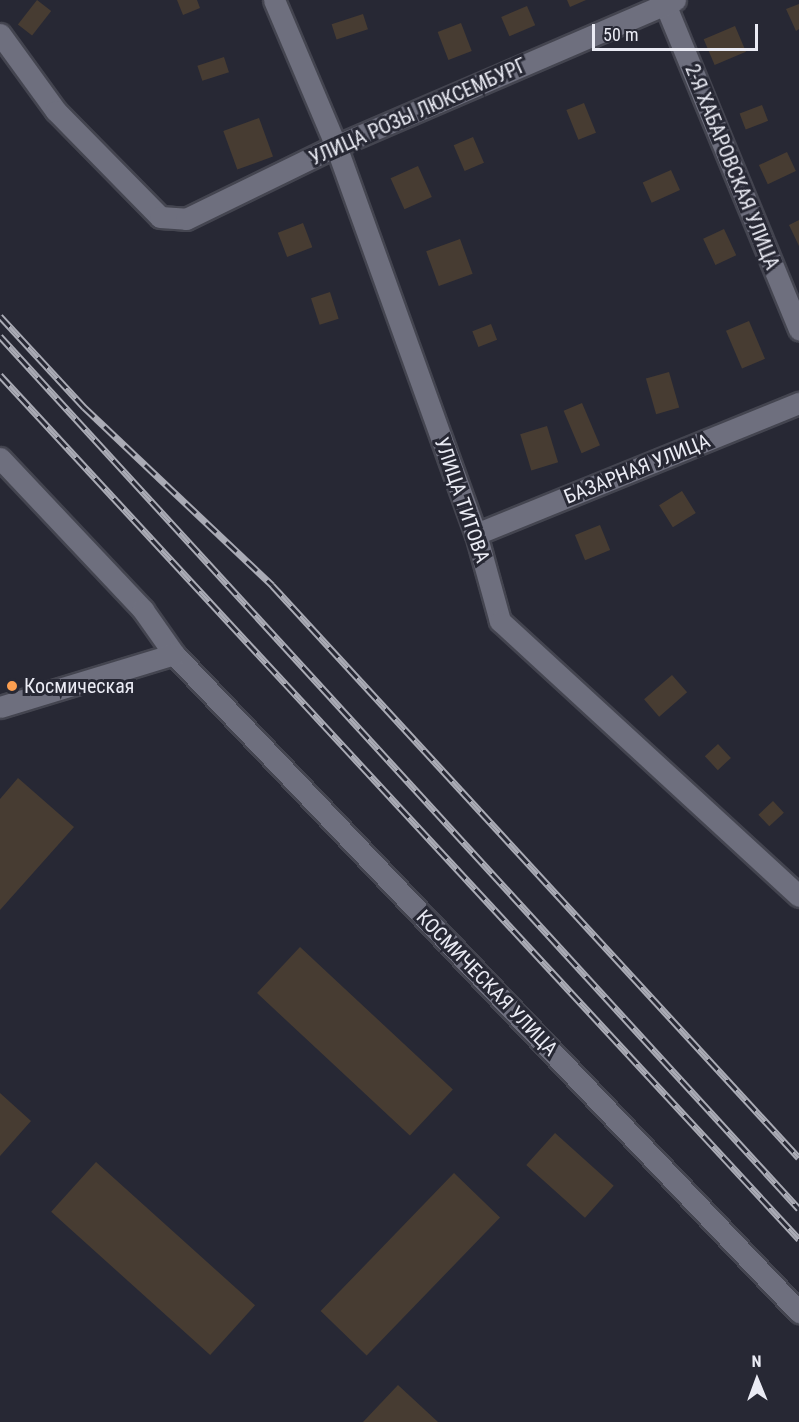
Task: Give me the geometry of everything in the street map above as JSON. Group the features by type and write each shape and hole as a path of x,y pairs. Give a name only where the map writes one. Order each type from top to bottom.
{"street":[{"name":"УЛИЦА ТИТОВА","path":"274,0 336,146 476,534 500,621 796,887"},
{"name":"УЛИЦА РОЗЫ ЛЮКСЕМБУРГ","path":"0,34 56,111 160,217 186,219 336,146 670,2"},
{"name":"2-Я ХАБАРОВСКАЯ УЛИЦА","path":"670,2 799,329"},
{"name":"БАЗАРНАЯ УЛИЦА","path":"476,534 799,403"},
{"name":"КОСМИЧЕСКАЯ УЛИЦА","path":"0,458 143,610 174,654 799,1312"},
{"path":"0,707 174,654"}],"building":[{"path":"37,0 51,11 32,36 18,24"},
{"path":"177,0 197,0 200,8 183,15"},
{"path":"567,0 586,0 570,7"},
{"path":"799,4 799,29 796,31 786,9"},
{"path":"527,6 535,25 509,36 501,17"},
{"path":"363,14 368,29 337,39 332,24"},
{"path":"461,23 472,51 448,60 438,32"},
{"path":"735,26 746,52 715,65 704,39"},
{"path":"224,57 229,72 202,81 197,66"},
{"path":"584,103 596,133 578,140 566,110"},
{"path":"762,105 768,121 746,129 740,114"},
{"path":"259,118 273,157 237,170 223,131"},
{"path":"473,137 484,163 465,171 454,145"},
{"path":"787,152 796,171 768,184 759,165"},
{"path":"418,166 432,197 404,209 391,178"},
{"path":"671,170 680,190 652,203 643,183"},
{"path":"799,220 799,246 789,225"},
{"path":"303,223 312,247 287,257 278,233"},
{"path":"724,229 736,255 715,265 703,239"},
{"path":"460,239 473,274 439,286 426,251"},
{"path":"330,292 339,319 320,325 311,298"},
{"path":"749,321 765,359 742,369 726,331"},
{"path":"491,324 497,340 478,347 472,331"},
{"path":"669,372 679,408 656,414 646,379"},
{"path":"582,403 600,445 582,453 564,411"},
{"path":"547,426 558,462 531,471 520,434"},
{"path":"682,491 696,513 673,527 659,505"},
{"path":"600,525 610,550 585,560 575,535"},
{"path":"672,675 687,692 659,717 644,699"},
{"path":"718,744 731,758 718,770 705,756"},
{"path":"18,778 74,827 0,910 0,799"},
{"path":"773,801 784,813 769,826 758,815"},
{"path":"300,947 453,1090 410,1136 257,993"},
{"path":"0,1093 31,1121 0,1156"},
{"path":"555,1133 614,1186 585,1218 526,1165"},
{"path":"96,1162 255,1305 210,1355 51,1212"},
{"path":"454,1173 500,1217 367,1356 321,1311"},
{"path":"398,1385 438,1422 363,1422"}],"railway":[{"path":"0,316 84,407 272,585 799,1158"},
{"path":"0,336 799,1209"},
{"path":"0,375 799,1239"}],"place":[{"name":"Космическая","path":"12,686"}]}
